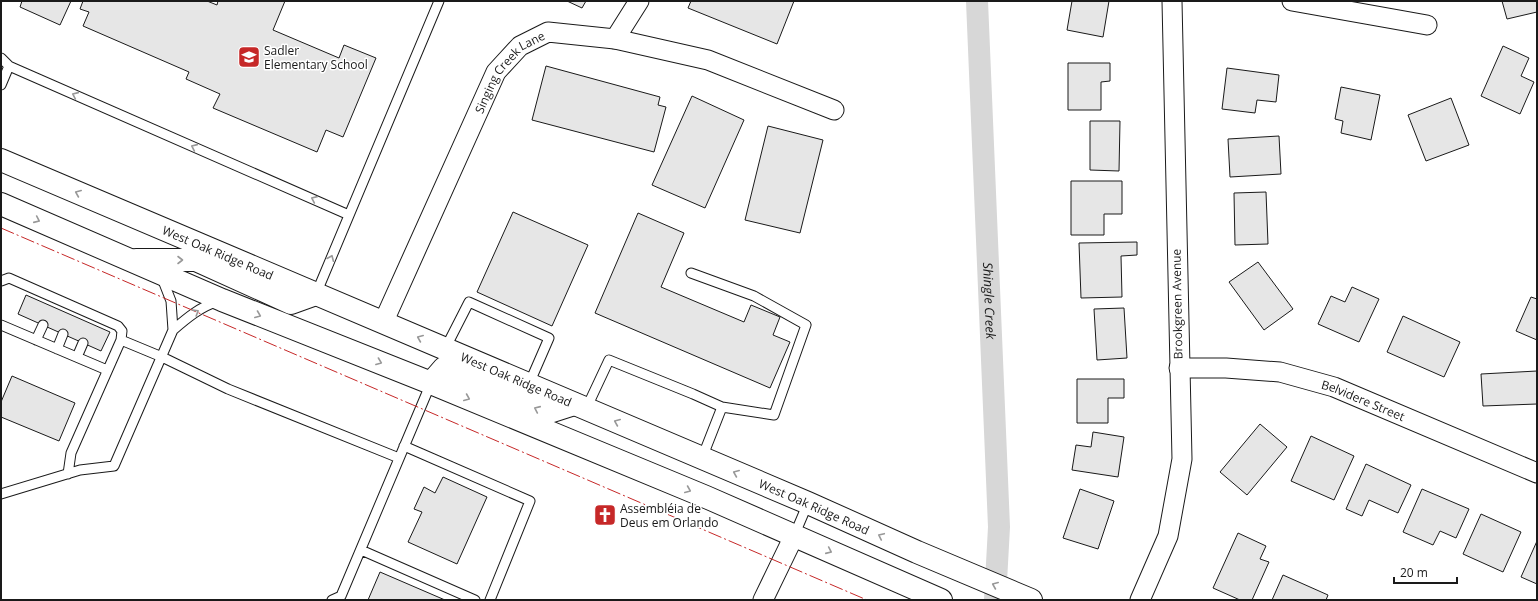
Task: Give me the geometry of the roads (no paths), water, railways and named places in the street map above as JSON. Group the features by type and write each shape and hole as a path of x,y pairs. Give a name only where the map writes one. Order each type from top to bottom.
{"street":[{"path":"615,39 639,1"},
{"name":"Brookgreen Avenue","path":"1143,599 1168,536 1182,460 1172,1"},
{"path":"1292,1 1427,24"},
{"name":"Singing Creek Lane","path":"383,322 496,72 520,46 548,32 615,39 708,60 834,110"},
{"name":"West Oak Ridge Road","path":"1,160 808,503 1031,600"},
{"path":"1,204 161,275 431,382 941,600"},
{"path":"127,260 196,260 291,303 316,294"},
{"path":"431,382 444,368 546,413 580,406"},
{"name":"Belvidere Street","path":"1179,368 1226,368 1280,372 1334,387 1537,473"},
{"path":"763,600 794,536"}],"lane":[{"path":"316,294 439,1"},
{"path":"1,58 9,66 349,215"},
{"path":"1,85 9,66"},
{"path":"580,406 609,360 722,407 774,415 806,325 754,296 691,273"},
{"path":"1,494 68,474 114,466 173,330 172,301 161,275"},
{"path":"1,281 9,278 53,302 93,320 118,326 122,331 120,340 71,453 68,474"},
{"path":"173,330 190,316 207,305 222,300"},
{"path":"445,349 469,302 549,338 529,384"},
{"path":"1,325 107,370"},
{"path":"36,340 43,325"},
{"path":"57,349 64,334"},
{"path":"120,340 162,357 228,389 400,458"},
{"path":"77,357 83,343"},
{"path":"332,600 341,596 431,382"},
{"path":"702,458 722,407"},
{"path":"404,446 530,500 490,600"},
{"path":"794,536 808,503"},
{"path":"361,550 475,600"}],"waterway":[{"name":"Shingle Creek","path":"977,1 999,527 995,600"}],"place":[{"name":"Sadler Elementary School","path":"249,57"},
{"name":"Assembléia de Deus em Orlando","path":"605,515"}]}
